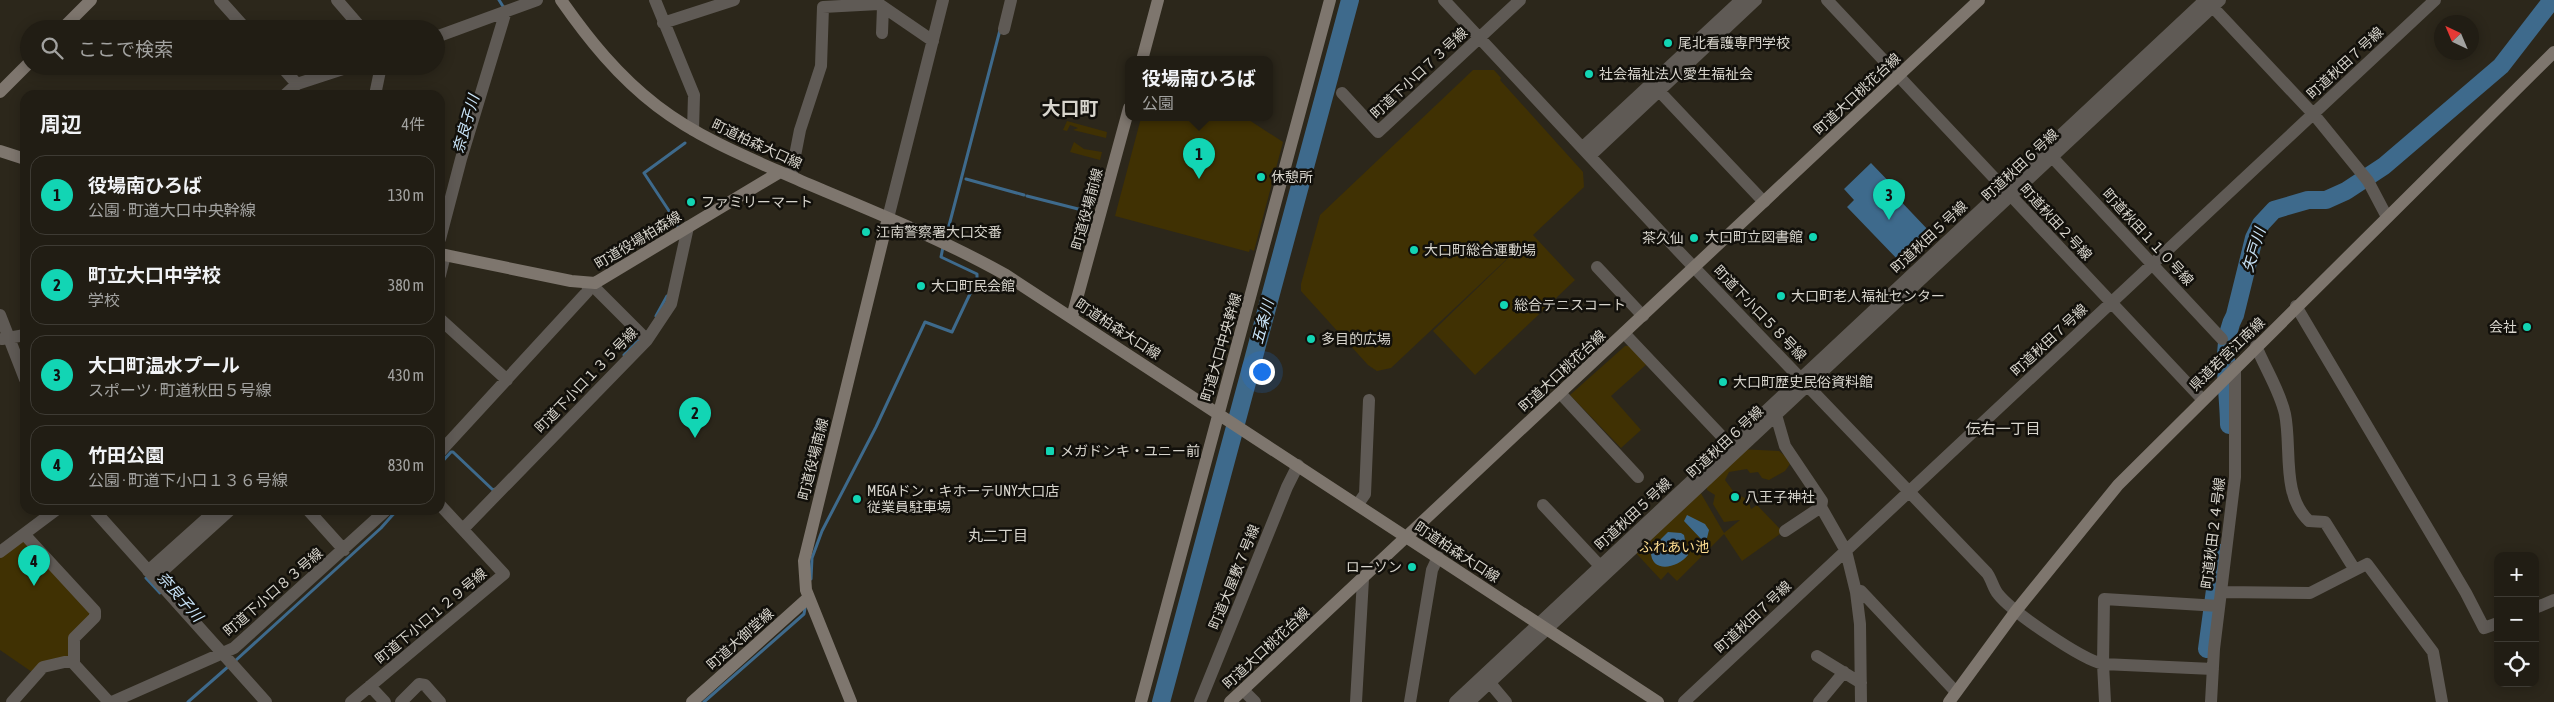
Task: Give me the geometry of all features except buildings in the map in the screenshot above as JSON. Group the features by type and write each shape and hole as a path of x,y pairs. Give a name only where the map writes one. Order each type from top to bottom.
{"street":[{"path":"71,20 91,0"},
{"path":"220,0 238,20"},
{"path":"337,0 354,20"},
{"path":"445,34 537,0"},
{"name":"町道柏森大口線","path":"561,0 596,47 619,73 656,105 692,130 785,174 971,256 1072,317 1658,702"},
{"path":"655,0 694,95 692,130"},
{"path":"663,23 734,0"},
{"path":"888,218 943,0"},
{"path":"1004,29 1012,0"},
{"path":"1143,56 1158,0"},
{"name":"町道大口中央幹線","path":"1141,702 1223,416 1330,0"},
{"name":"町道下小口５８号線","path":"1444,0 1694,267 1986,573 1997,593 2015,612 2086,657 2104,664"},
{"name":"町道下小口７３号線","path":"1342,93 1378,132 1520,0"},
{"path":"1586,152 1741,0"},
{"path":"1586,152 1659,91 1756,0"},
{"name":"町道秋田２号線","path":"1827,0 2202,399"},
{"name":"町道大口桃花台線","path":"1230,702 1979,0"},
{"name":"町道秋田７号線","path":"1684,702 2435,0"},
{"path":"2007,192 2211,2 2313,113 2368,181 2387,217"},
{"name":"町道秋田６号線","path":"1469,702 1490,683 1543,626 1776,415 1804,381 2007,192 2052,156 2211,2"},
{"path":"785,174 822,66 823,4 879,4 933,41"},
{"path":"882,33 883,7"},
{"path":"445,220 461,158 506,11"},
{"name":"県道若宮江南線","path":"1953,697 2015,612 2118,485 2202,399 2554,52"},
{"path":"0,92 20,72"},
{"path":"290,75 298,84"},
{"path":"291,90 298,84 325,75"},
{"path":"376,90 379,75"},
{"path":"1659,91 1764,202"},
{"name":"町道役場前線","path":"1072,317 1125,121"},
{"path":"0,151 20,157"},
{"name":"町道秋田１１０号線","path":"2052,156 2222,339"},
{"name":"町道役場柏森線","path":"445,254 572,281 590,283 608,276 688,227 785,174"},
{"name":"町道役場南線","path":"851,702 808,598 804,579 804,555 888,218"},
{"name":"町道下小口１３５号線","path":"462,529 647,340 671,304 688,227"},
{"path":"1597,267 1642,316"},
{"path":"445,447 587,292 590,283 647,340"},
{"path":"2296,306 2416,508 2484,628 2494,624"},
{"path":"0,315 4,339 20,369"},
{"path":"445,324 506,380"},
{"path":"1624,333 1729,444"},
{"path":"4,339 20,336"},
{"path":"2256,346 2284,412 2289,473 2298,508 2309,521 2325,522 2355,570"},
{"name":"町道秋田２４号線","path":"2211,702 2221,592 2235,477 2235,367"},
{"name":"町道秋田５号線","path":"1455,702 1543,626 1600,566 1729,444 1804,381"},
{"path":"1560,393 1638,477"},
{"path":"1358,504 1364,494 1369,400"},
{"path":"1776,415 1785,446 1822,501 1821,507 1846,551 1856,592 1860,624 1861,682 1864,701"},
{"name":"町道大屋敷７号線","path":"1200,702 1287,487 1298,465"},
{"path":"1543,505 1600,566"},
{"path":"1785,531 1821,507"},
{"name":"町道下小口１２９号線","path":"351,702 504,574 445,510"},
{"path":"0,552 49,515"},
{"path":"99,515 266,702"},
{"path":"152,574 211,515"},
{"path":"152,574 224,515"},
{"path":"312,515 344,550"},
{"name":"町道下小口８３号線","path":"110,702 223,654 245,640 381,515"},
{"path":"24,534 95,611 95,617 74,638 73,660 74,664 110,702"},
{"path":"1410,702 1432,570 1438,557"},
{"path":"2221,592 2310,593 2367,564 2432,652 2442,702"},
{"path":"1356,702 1362,579"},
{"path":"1856,592 1861,591 1953,697"},
{"name":"町道大御堂線","path":"694,701 808,598"},
{"path":"2106,702 2104,599 2220,606"},
{"path":"2539,606 2554,600"},
{"path":"1816,656 1861,682"},
{"path":"12,702 43,667 73,660"},
{"path":"2104,664 2213,670"},
{"path":"1819,702 1844,672"},
{"path":"1490,683 1506,702"},
{"path":"401,702 420,684 425,685 440,702"},
{"path":"370,686 385,702"},
{"path":"1243,690 1255,702"}],"green space":[{"name":"大口町総合運動場","path":"1473,70 1494,70 1501,78 1500,80 1583,172 1584,187 1533,235 1575,280 1475,375 1433,331 1527,240 1391,368 1377,371 1368,365 1301,291 1301,284 1320,215"},
{"path":"1067,121 1107,132 1106,138 1073,130 1078,128 1070,125 1067,131 1063,130"},
{"path":"1140,121 1251,121 1283,142 1254,251 1250,249 1249,252 1115,216"},
{"path":"1074,142 1084,149 1102,152 1100,160 1070,152"},
{"path":"1625,346 1631,346 1648,363 1611,396 1641,430 1621,448 1570,395"},
{"name":"ふれあい池","path":"1739,449 1779,451 1790,464 1785,471 1769,480 1762,478 1758,472 1750,473 1747,469 1729,472 1725,480 1736,495 1746,499 1751,509 1757,505 1783,532 1742,561 1724,534 1677,581 1668,572 1661,580 1634,551 1699,490 1724,533 1740,520 1724,522 1713,504 1715,495 1707,490 1706,481"},
{"path":"23,541 91,613 66,659 32,672 0,650 0,558"}],"water":[{"path":"1871,163 1896,189 1892,192 1931,233 1900,262 1847,207 1854,200 1844,189"},
{"path":"1687,515 1705,524 1709,530 1707,538 1702,540 1684,521"},
{"path":"1668,532 1684,535 1688,555 1671,566 1659,566 1654,562 1651,549"}],"waterway":[{"name":"奈良子川","path":"499,0 504,8"},
{"name":"五条川","path":"1161,702 1350,0"},
{"name":"矢戸川","path":"2229,425 2226,368 2227,339 2235,315 2254,238 2261,224 2274,210 2308,200 2326,200 2346,191 2384,166 2501,66 2552,0"},
{"path":"945,241 1000,30"},
{"path":"679,229 644,173 685,143"},
{"path":"966,179 1024,195"},
{"path":"1027,196 1086,211"},
{"path":"811,579 812,558 822,531 876,427 925,322 952,332 977,279 977,274 941,257 943,247"},
{"path":"656,316 667,296"},
{"path":"624,355 641,338"},
{"path":"445,459 453,452 493,490 495,489"},
{"path":"235,661 381,528 393,515"},
{"name":"矢戸川","path":"2207,649 2220,553"},
{"name":"奈良子川","path":"149,576 146,578 160,593"},
{"path":"704,702 804,614 805,608"},
{"name":"奈良子川","path":"188,702 230,665"}],"place":[{"name":"尾北看護専門学校","path":"1668,43"},
{"name":"社会福祉法人愛生福祉会","path":"1589,74"},
{"name":"休憩所","path":"1261,177"},
{"name":"役場南ひろば","path":"1199,179"},
{"name":"ファミリーマート","path":"691,202"},
{"name":"大口町温水プール","path":"1889,220"},
{"name":"江南警察署大口交番","path":"866,232"},
{"name":"大口町立図書館","path":"1813,237"},
{"name":"茶久仙","path":"1694,238"},
{"name":"大口町総合運動場","path":"1414,250"},
{"name":"大口町民会館","path":"921,286"},
{"name":"大口町老人福祉センター","path":"1781,296"},
{"name":"総合テニスコート","path":"1504,305"},
{"name":"会社","path":"2527,327"},
{"name":"多目的広場","path":"1311,339"},
{"name":"大口町歴史民俗資料館","path":"1723,382"},
{"name":"町立大口中学校","path":"695,438"},
{"name":"メガドンキ・ユニー前","path":"1050,451"},
{"name":"八王子神社","path":"1735,497"},
{"name":"MEGAドン・キホーテUNY大口店 従業員駐車場","path":"857,499"},
{"name":"ローソン","path":"1412,567"},
{"name":"竹田公園","path":"34,586"}],"district":[{"name":"大口町","path":"1070,108"},
{"name":"伝右一丁目","path":"2003,429"},
{"name":"丸二丁目","path":"998,536"}]}
